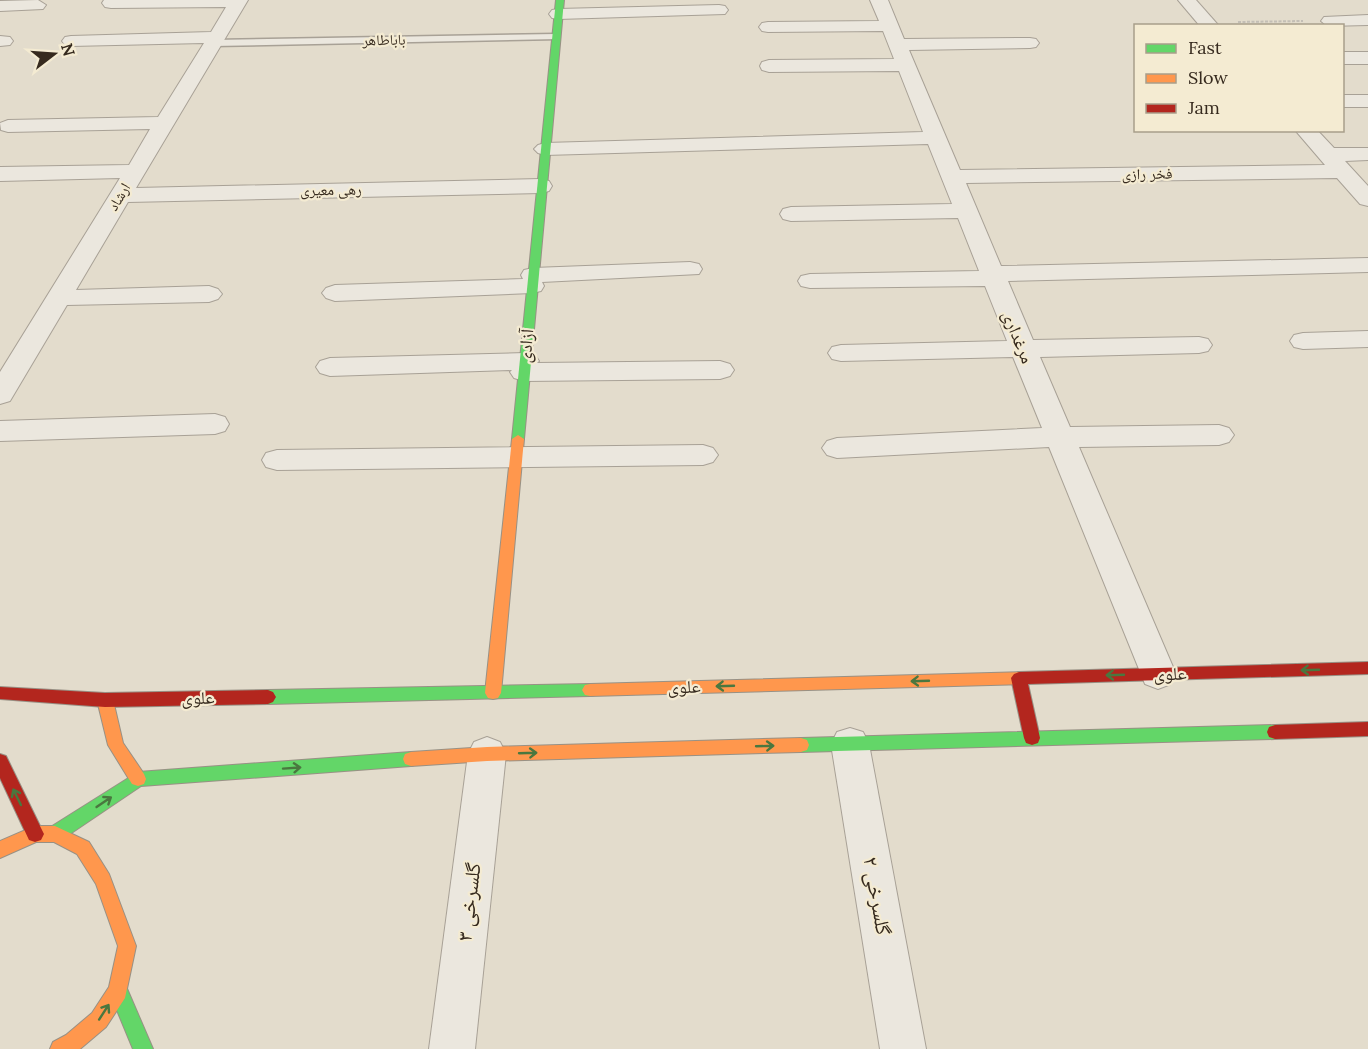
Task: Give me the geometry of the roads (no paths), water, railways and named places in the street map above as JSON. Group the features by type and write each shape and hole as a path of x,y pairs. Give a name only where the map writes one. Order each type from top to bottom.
{"street":[{"name":"مرغداری","path":"879,0 1158,674"},
{"path":"1187,0 1208,24"},
{"path":"111,3 239,1"},
{"name":"ارشاد","path":"0,395 239,1"},
{"path":"0,6 37,5"},
{"path":"559,7 718,10"},
{"name":"آزادی","path":"493,693 559,7"},
{"path":"1330,21 1368,20"},
{"path":"768,27 897,45"},
{"path":"71,40 215,40"},
{"path":"769,66 897,45 1030,43"},
{"path":"1344,57 1368,57"},
{"path":"1344,101 1368,101"},
{"path":"8,126 164,123"},
{"path":"1307,132 1368,199"},
{"path":"545,149 936,138"},
{"name":"فخر رازی","path":"952,177 1335,163 1368,154"},
{"path":"0,174 135,171"},
{"name":"رهی معیری","path":"120,195 541,186"},
{"path":"791,214 966,211"},
{"path":"810,282 1368,264"},
{"path":"335,293 690,269"},
{"path":"58,298 209,294"},
{"path":"1303,340 1368,339"},
{"path":"841,353 1199,345"},
{"path":"330,367 720,370"},
{"path":"0,431 215,424"},
{"path":"837,448 1060,438 1219,435"},
{"path":"277,460 703,455"},
{"name":"علوی","path":"0,693 105,700 493,693 1368,668"},
{"path":"1019,678 1032,738"},
{"path":"105,700 116,745 138,779"},
{"path":"55,834 138,779 487,754 1368,729"},
{"name":"گلسرخی ۲","path":"850,744 903,1049"},
{"name":"گلسرخی ۳","path":"452,1049 487,754"},
{"path":"0,761 35,834"},
{"path":"0,850 35,834 55,834 83,848 103,880 127,946 118,991 99,1020 74,1042 60,1049"},
{"path":"118,991 143,1049"}],"lane":[{"name":"باباطاهر","path":"215,40 556,37"}]}
